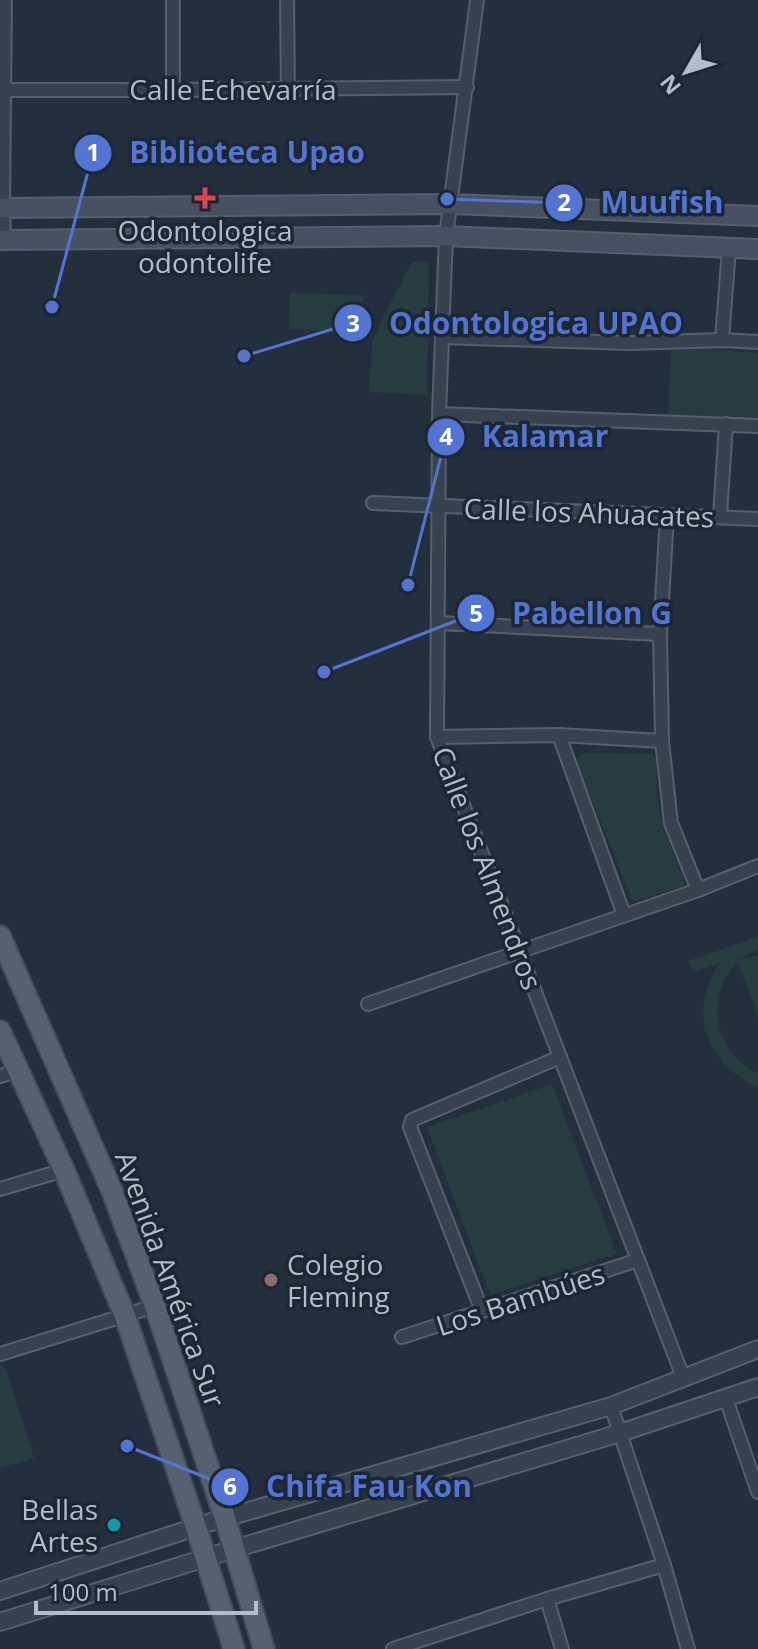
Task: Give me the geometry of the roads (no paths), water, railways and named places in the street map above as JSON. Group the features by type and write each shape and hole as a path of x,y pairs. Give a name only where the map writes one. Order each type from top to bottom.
{"main road":[{"path":"1,208 452,204 758,216"},
{"path":"500,237 508,229 541,232 548,229 555,220 557,208"},
{"path":"599,242 590,231 590,224 598,213 604,211"},
{"path":"2,240 446,236 758,249"},
{"name":"Avenida América Sur","path":"0,936 112,1191 155,1306 225,1518 264,1649"},
{"name":"Avenida América Sur","path":"0,1031 9,1074 64,1170 125,1316 234,1649"}],"street":[{"path":"2,240 5,0"},
{"path":"173,0 173,90"},
{"path":"287,0 288,89"},
{"name":"Calle los Almendros","path":"477,0 446,236 439,414 437,737 683,1377"},
{"name":"Calle Echevarría","path":"2,90 467,87"},
{"path":"722,340 729,248"},
{"path":"443,337 630,343 758,342"},
{"path":"439,414 758,426"},
{"path":"720,516 726,424"},
{"name":"Calle los Ahuacates","path":"373,503 758,519"},
{"path":"667,516 660,634 662,741 671,823 698,890"},
{"path":"439,623 660,634"},
{"path":"437,737 559,735 662,741"},
{"path":"559,735 624,915"},
{"path":"368,1004 698,890 758,866"},
{"path":"482,1311 410,1127 412,1120 560,1057"},
{"path":"0,1189 64,1170"},
{"name":"Los Bambúes","path":"402,1337 638,1260"},
{"path":"0,1354 155,1306"},
{"path":"0,1591 225,1518 611,1406 758,1349"},
{"path":"0,1622 620,1433 758,1387"},
{"path":"726,1399 758,1492"},
{"path":"611,1406 664,1565 688,1649"},
{"path":"393,1649 424,1645 547,1599 664,1565"},
{"path":"547,1599 562,1649"}],"place":[{"name":"Odontologica odontolife","path":"205,198"},
{"name":"Muufish","path":"447,199"},
{"name":"Biblioteca Upao","path":"52,307"},
{"name":"Odontologica UPAO","path":"244,356"},
{"name":"Kalamar","path":"408,585"},
{"name":"Pabellon G","path":"324,672"},
{"name":"Colegio Fleming","path":"271,1280"},
{"name":"Chifa Fau Kon","path":"127,1446"},
{"name":"Bellas Artes","path":"114,1525"}]}
